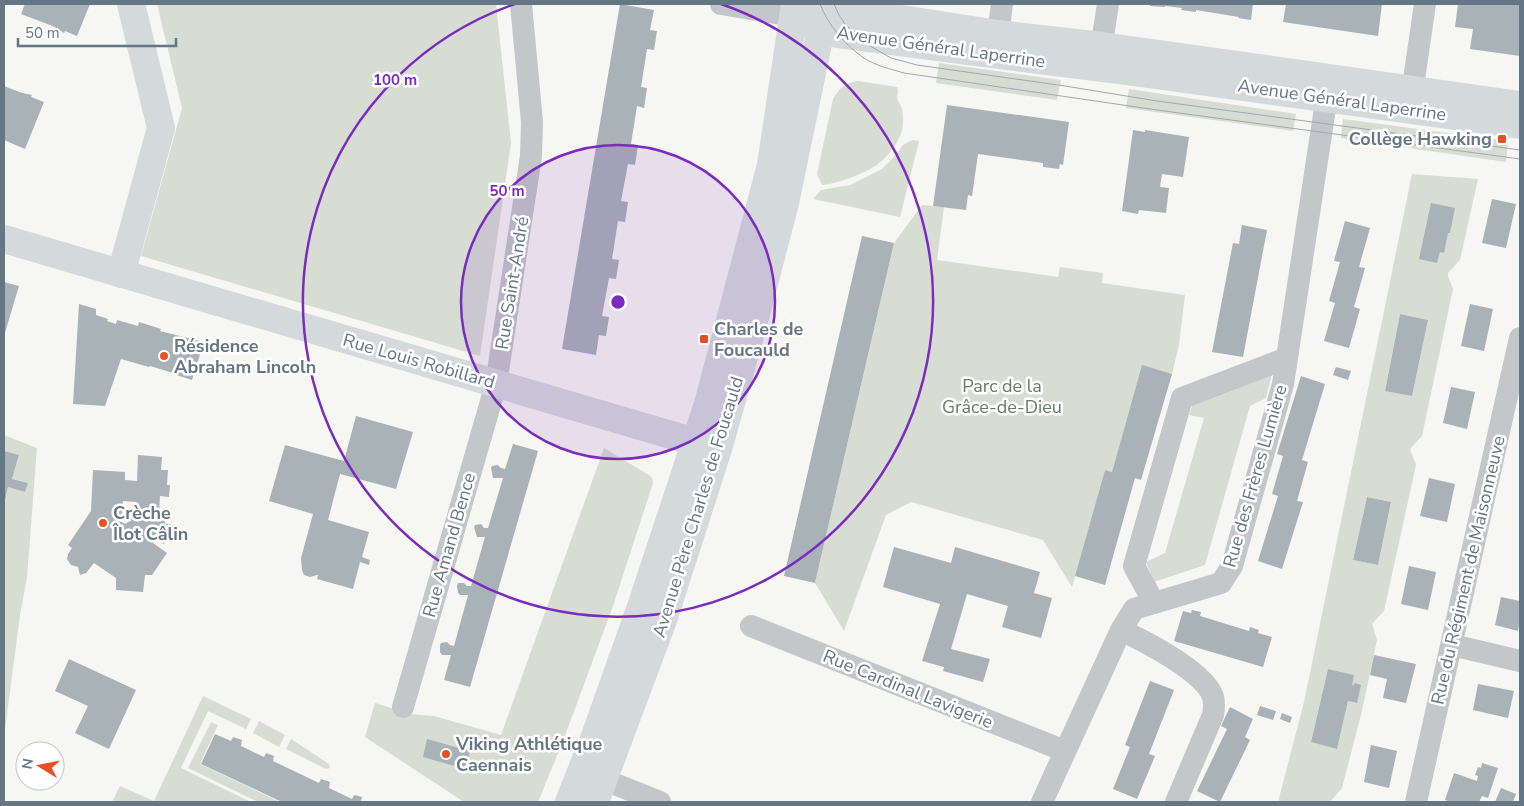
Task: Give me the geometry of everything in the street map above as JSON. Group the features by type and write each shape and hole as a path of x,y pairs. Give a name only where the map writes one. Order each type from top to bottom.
{"street":[{"path":"121,274 161,128 131,4"},
{"name":"Rue Saint-André","path":"496,384 531,156 532,122 521,4"},
{"path":"721,4 795,10"},
{"path":"998,34 1002,4"},
{"path":"1100,57 1108,4"},
{"path":"1411,100 1425,4"},
{"name":"Avenue Général Laperrine","path":"795,10 829,16 863,13 998,34 1100,57"},
{"name":"Avenue Père Charles de Foucauld","path":"707,446 708,404 771,165 795,10"},
{"name":"Avenue Général Laperrine","path":"829,16 838,34 914,45 1100,57 1411,100 1520,105"},
{"name":"Avenue Père Charles de Foucauld","path":"569,802 594,784 663,620 707,446 753,325 785,204 829,16"},
{"name":"Rue des Frères Lumière","path":"1042,802 1121,630 1134,609 1221,583 1232,566 1283,384 1328,89"},
{"name":"Avenue Général Laperrine","path":"1411,100 1520,126"},
{"name":"Rue Louis Robillard","path":"4,239 707,446"},
{"name":"Rue du Régiment de Maisonneuve","path":"1416,802 1520,338"},
{"name":"Rue des Frères Lumière","path":"1154,604 1134,566 1182,398 1287,358"},
{"name":"Rue Amand Bence","path":"403,706 496,384"},
{"name":"Rue Cardinal Lavigerie","path":"751,626 1065,751"},
{"path":"1121,630 1163,651 1204,683 1213,694 1215,705 1212,716 1176,802"},
{"path":"1452,645 1520,661"},
{"path":"594,784 660,802"}],"green space":[{"path":"157,4 496,4 511,143 480,356 141,256 182,108"},
{"path":"939,63 1061,80 1057,100 936,83"},
{"path":"858,81 897,87 897,98 903,115 900,135 891,151 874,167 835,183 822,185 817,174 833,99 843,86"},
{"path":"1129,89 1296,114 1293,131 1126,108"},
{"path":"1343,119 1508,141 1506,162 1341,138"},
{"path":"912,140 919,141 900,217 813,199 821,190 850,185 882,169 903,145"},
{"path":"1412,174 1478,179 1460,260 1448,273 1453,289 1422,436 1410,449 1416,465 1384,611 1372,624 1377,640 1361,715 1342,788 1330,802 1278,802 1304,702","holes":["1400,314 1428,320 1412,396 1385,390","1367,497 1391,502 1378,565 1353,560","1328,669 1354,675 1352,686 1357,703 1348,701 1337,748 1311,742"]},
{"name":"Parc de la Grâce-de-Dieu","path":"922,205 944,207 937,260 1058,277 1060,267 1103,273 1102,283 1185,295 1179,345 1172,374 1142,366 1112,472 1105,470 1072,587 1043,540 911,502 886,515 844,631 815,583 894,243"},
{"path":"1272,374 1266,398 1250,406 1205,565 1154,582 1146,562 1165,553 1204,418 1189,415 1193,403"},
{"path":"4,435 37,448 27,578 20,615 4,737 4,506 8,487 25,492 28,483 12,479 19,456 4,451"},
{"path":"604,448 649,475 653,483 613,606 563,741 538,802 464,802 365,737 375,703 410,714 434,716 501,735"},
{"path":"203,696 251,719 246,729 208,711 181,768 251,802 112,802 120,786 154,801"},
{"path":"259,721 285,735 279,747 253,733"},
{"path":"211,722 218,725 200,764 280,802 258,802 188,768"},
{"path":"291,739 329,764 330,768 326,769 286,749"}],"building":[{"path":"25,4 90,4 77,36 65,31 64,33 55,27 21,14"},
{"path":"620,4 654,10 650,30 657,31 654,50 647,49 641,87 647,88 644,108 637,106 631,144 638,145 635,165 628,164 621,201 628,202 625,222 618,221 612,259 619,260 616,279 609,278 602,316 609,317 606,336 599,335 596,355 562,349"},
{"path":"1150,4 1253,4 1251,20 1196,10 1196,12 1181,10 1182,8 1150,6"},
{"path":"1286,4 1382,4 1378,36 1283,22"},
{"path":"1458,4 1520,4 1520,56 1470,49 1473,29 1455,27"},
{"path":"4,86 32,95 31,97 44,102 25,149 4,140"},
{"path":"947,105 1069,122 1063,165 1060,164 1059,169 1043,167 1043,163 978,154 972,196 968,195 966,210 933,206"},
{"path":"1133,130 1189,137 1183,177 1162,174 1160,187 1169,188 1166,213 1139,210 1138,214 1122,211"},
{"path":"1492,199 1516,204 1506,248 1482,243"},
{"path":"1431,203 1455,208 1444,253 1440,252 1437,263 1419,259"},
{"path":"1345,221 1370,228 1359,267 1365,268 1354,307 1360,309 1349,348 1324,341 1335,303 1329,301 1340,262 1334,261"},
{"path":"1242,225 1267,230 1243,357 1212,352 1233,243 1239,244"},
{"path":"862,236 894,243 815,583 784,576"},
{"path":"4,282 19,286 4,336"},
{"name":"Résidence Abraham Lincoln","path":"79,304 96,309 96,315 116,324 117,320 138,326 139,322 161,329 160,331 204,342 192,380 150,366 121,359 105,406 73,404"},
{"path":"1470,304 1493,309 1484,351 1461,346"},
{"path":"1400,314 1428,320 1412,396 1385,391"},
{"path":"1142,365 1172,374 1141,480 1135,478 1105,585 1075,576 1105,470 1112,472"},
{"path":"1336,367 1351,371 1348,380 1333,375"},
{"path":"1301,376 1325,384 1302,460 1308,462 1297,501 1303,502 1282,569 1258,561 1278,496 1272,494 1283,456 1277,454"},
{"path":"1451,387 1475,392 1467,429 1443,423"},
{"path":"356,416 413,432 396,489 340,474 328,520 369,532 362,557 370,560 369,565 360,562 353,589 317,579 318,575 310,577 304,575 301,558 313,514 269,501 285,445 344,461"},
{"path":"513,444 538,451 470,687 444,680 451,655 442,655 440,645 447,642 454,646 468,595 460,595 457,586 458,583 464,583 467,586 471,586 485,537 477,537 474,527 481,524 484,528 488,528 503,478 493,478 491,468 498,465 505,469"},
{"path":"4,451 19,455 12,479 28,483 25,492 8,487 4,505"},
{"name":"Crèche Îlot Câlin","path":"138,455 162,457 161,470 168,470 167,485 170,485 169,497 160,496 159,513 165,513 165,524 171,524 171,530 169,530 164,544 156,540 153,543 167,553 152,575 145,575 143,592 116,590 116,578 94,563 86,573 80,575 78,567 71,565 67,559 72,548 68,545 91,511 93,470 125,472 125,480 137,481","holes":["123,501 136,502 136,510 127,523 125,524 118,520 122,513"]},
{"path":"1429,478 1455,484 1447,522 1420,516"},
{"path":"1367,497 1391,502 1378,565 1353,560"},
{"path":"894,547 951,563 955,547 1040,572 1034,593 1052,598 1041,638 1002,627 1008,606 967,594 951,649 990,659 983,682 943,671 944,667 922,661 940,604 883,587"},
{"path":"1409,566 1436,572 1428,610 1401,604"},
{"path":"1501,597 1520,601 1518,631 1495,625"},
{"path":"1192,610 1201,612 1200,616 1249,631 1250,627 1259,630 1258,633 1272,637 1263,667 1174,641 1183,611 1191,613"},
{"path":"1374,655 1416,664 1406,703 1383,698 1387,679 1370,675"},
{"path":"69,659 136,690 109,749 75,733 88,706 55,691"},
{"path":"1328,669 1354,675 1352,686 1355,683 1361,685 1357,703 1348,701 1337,749 1311,742"},
{"path":"1150,681 1174,690 1149,754 1155,756 1137,799 1113,789 1130,747 1125,745"},
{"path":"1478,684 1514,691 1508,718 1473,710"},
{"path":"1260,706 1276,711 1273,720 1257,715"},
{"path":"1230,707 1253,719 1245,737 1250,740 1220,802 1197,791 1227,729 1221,726"},
{"path":"1282,713 1292,717 1290,723 1280,719"},
{"path":"215,734 231,741 233,737 242,740 241,746 264,757 266,753 274,756 273,761 319,783 321,779 330,782 329,788 352,799 354,795 362,797 361,802 282,802 201,764"},
{"name":"Viking Athlétique Caennais","path":"427,739 470,751 465,769 423,757"},
{"path":"1371,745 1397,751 1389,788 1364,782"},
{"path":"1482,763 1498,768 1488,798 1482,796 1479,802 1450,802 1445,800 1454,773 1477,781 1478,776 1475,775 1478,767 1481,768"},
{"path":"1501,788 1516,794 1513,802 1495,802"}],"tram line":[{"path":"820,4 832,27 857,53 873,63 904,73 1157,110 1520,159"},
{"path":"834,4 845,24 865,43 891,58 917,65 1157,101 1520,150"}],"place":[{"name":"Collège Hawking","path":"1502,139"},
{"name":"Charles de Foucauld","path":"704,339"},
{"name":"Résidence Abraham Lincoln","path":"164,356"},
{"name":"Crèche Îlot Câlin","path":"103,523"},
{"name":"Viking Athlétique Caennais","path":"446,754"}]}
